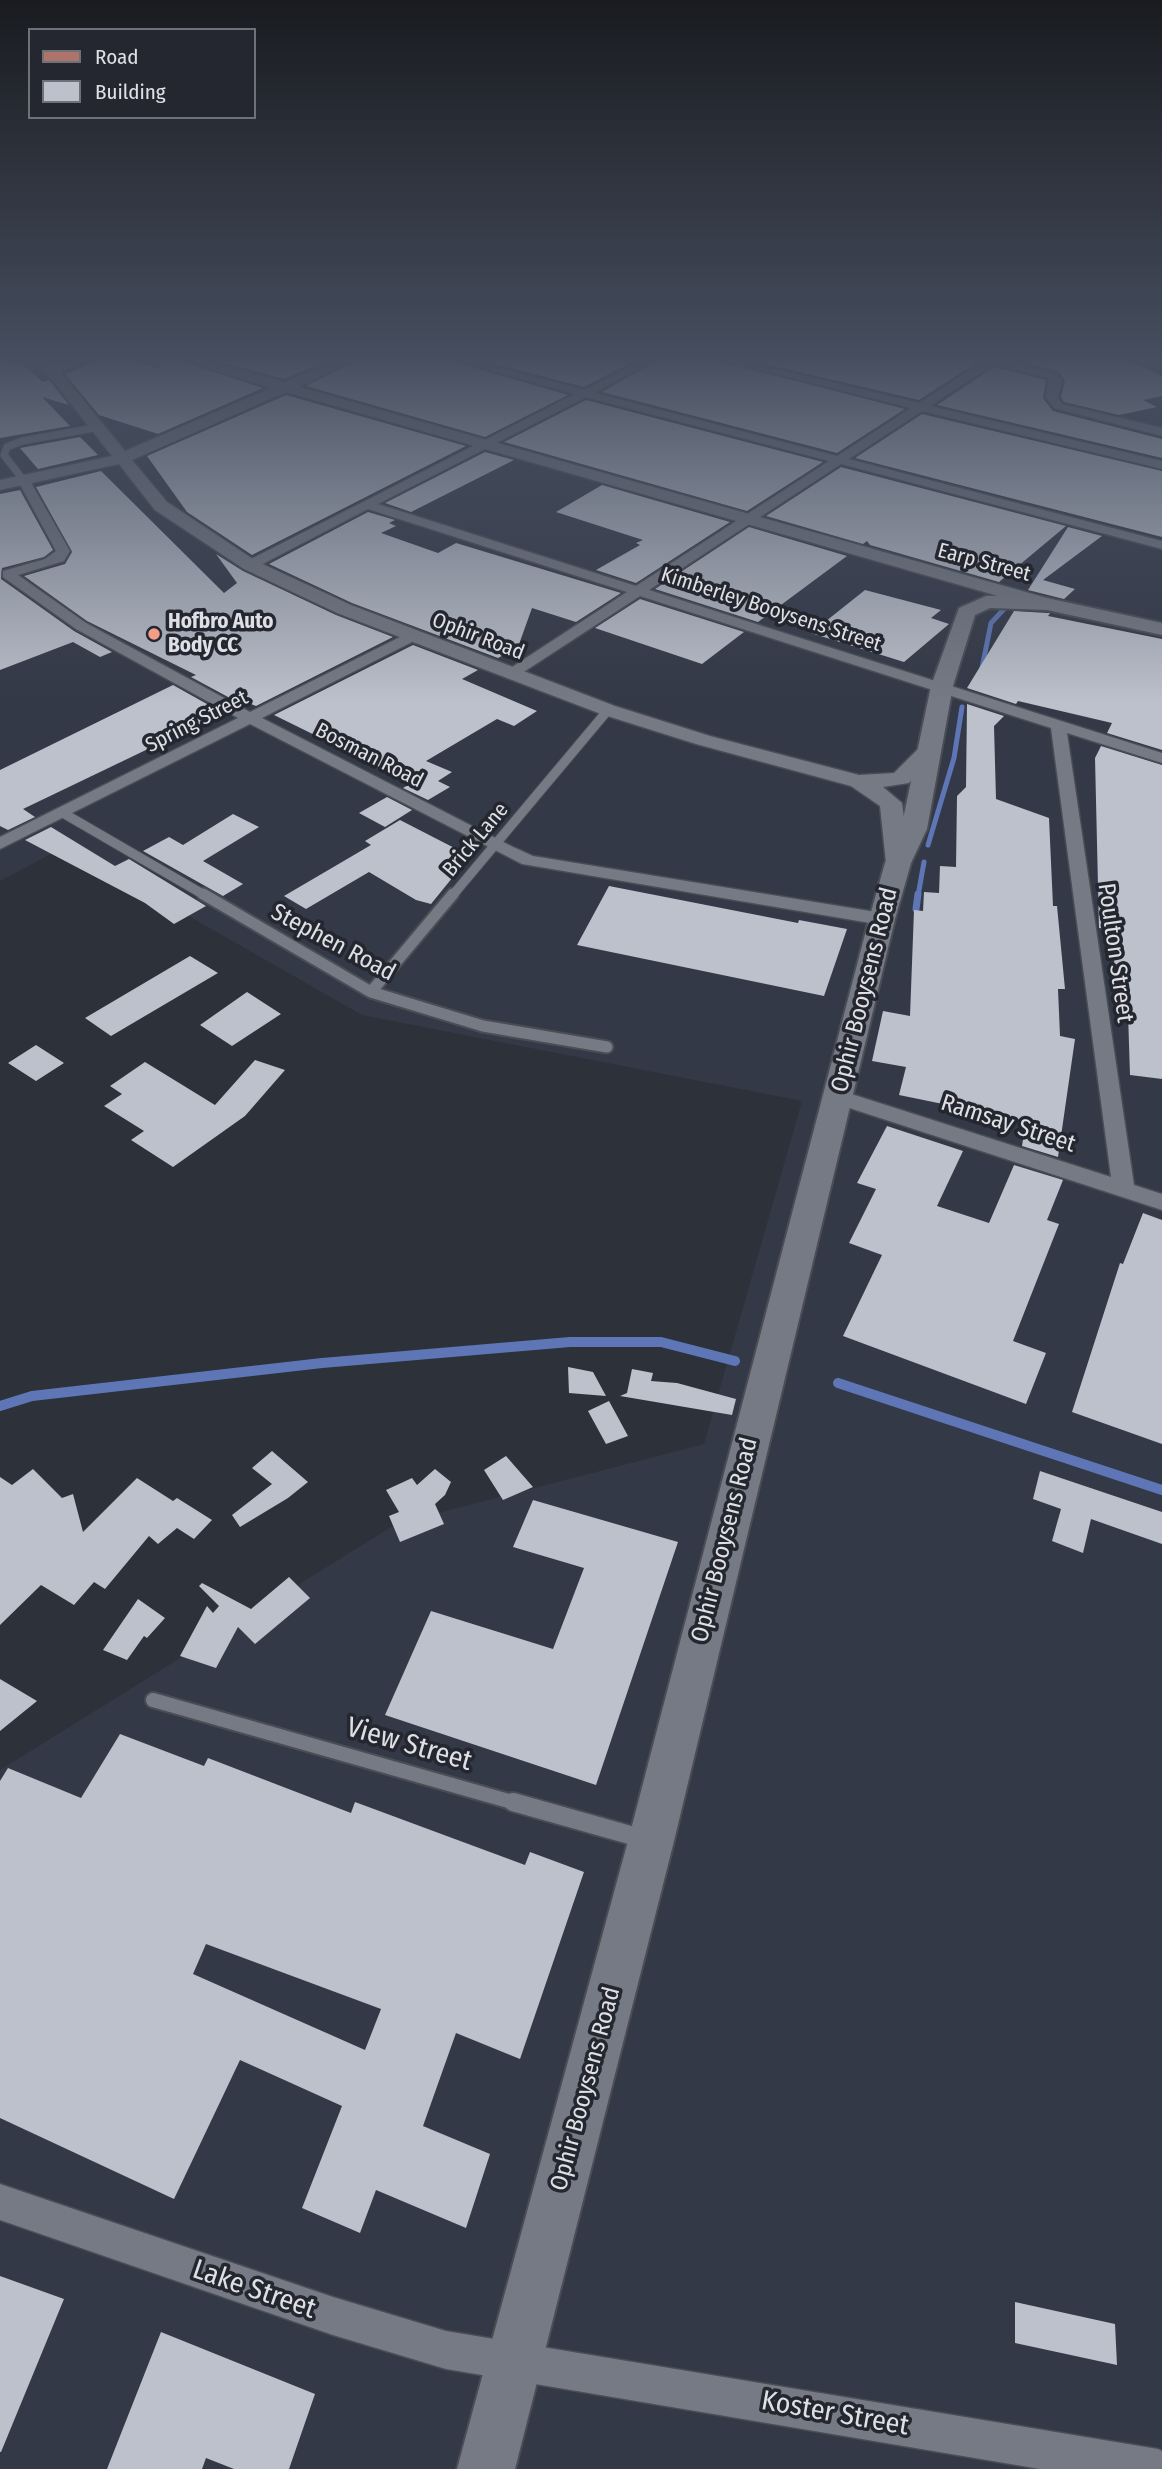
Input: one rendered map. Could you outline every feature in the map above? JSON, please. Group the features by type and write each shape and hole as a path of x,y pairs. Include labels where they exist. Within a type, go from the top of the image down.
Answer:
{"main road":[{"path":"966,612 993,600 1047,604 1162,629"},
{"name":"Ophir Booysens Road","path":"486,2469 651,1841 882,919 898,863 914,829 942,686 966,612"}],"street":[{"path":"0,485 57,473"},
{"name":"Ophir Road","path":"135,473 162,506 250,565 334,604 608,710 727,747 859,781"},
{"path":"250,565 430,473"},
{"name":"Earp Street","path":"580,473 1047,604"},
{"path":"511,674 817,473"},
{"path":"888,473 1162,545"},
{"name":"Bosman Road","path":"4,575 50,562 59,558 63,551 24,481"},
{"name":"Kimberley Booysens Street","path":"367,505 1162,758"},
{"path":"928,572 958,589 964,597 966,612"},
{"name":"Bosman Road","path":"4,575 81,626 249,719 528,860 882,919"},
{"name":"Spring Street","path":"0,844 413,636"},
{"name":"Poulton Street","path":"1058,724 1123,1188"},
{"path":"859,781 885,782 901,778 932,746"},
{"path":"859,781 891,803 898,863"},
{"name":"Ramsay Street","path":"838,1097 1162,1202"},
{"name":"Lake Street","path":"0,2202 333,2316 446,2350 513,2359"},
{"name":"Koster Street","path":"513,2359 1158,2469"}],"lane":[{"path":"18,473 24,481"},
{"name":"Brick Lane","path":"371,992 608,710"},
{"name":"Stephen Road","path":"63,813 371,992 483,1026 607,1046"},
{"name":"View Street","path":"153,1700 651,1841"}],"shaded area":[{"path":"0,473 1162,473 1162,2469 0,2469 0,1770 396,1524 704,1444 802,1101 362,1015 66,846 0,881"}],"building":[{"path":"92,473 103,473 224,593 237,583 216,554 243,571 336,615 393,637 256,706 246,702 241,704 191,677 196,675 87,621 24,576 65,564 72,552 36,487"},
{"path":"159,473 413,473 252,555 187,512"},
{"path":"443,473 488,473 411,512 385,503"},
{"path":"614,473 806,473 747,511"},
{"path":"831,473 865,473 1066,526 999,582 870,545 867,541 863,544 766,516"},
{"path":"914,473 1162,473 1162,537"},
{"path":"602,485 730,522 636,583 596,570 640,545 636,543 643,540 556,512"},
{"path":"20,490 53,550 44,557 2,568 1,579 74,631 112,652 100,657 73,642 0,670 0,494"},
{"path":"368,512 395,520 389,523 396,526 381,533 438,553 456,543 621,593 576,622 532,608 518,647 498,658 352,603 269,564"},
{"path":"749,527 847,556 758,622 655,589"},
{"path":"1068,527 1102,536 1043,580 1075,589 1064,599 1028,590"},
{"path":"865,590 941,610 931,618 949,624 904,662 811,633"},
{"path":"640,599 744,632 702,664 595,628"},
{"path":"1014,611 1050,613 1048,616 1162,639 1162,750 1107,733 1112,723 1018,701 1016,704 967,688"},
{"path":"413,645 478,670 462,679 537,711 514,726 497,719 426,761 452,772 438,781 450,787 428,800 403,788 412,783 274,715"},
{"path":"173,685 223,713 23,809 35,817 8,830 0,826 0,770"},
{"path":"967,704 1004,716 994,726 996,799 1049,818 1053,906 1057,906 1065,989 1058,989 1060,1036 1075,1039 1058,1157 1022,1146 1026,1121 899,1095 906,1067 872,1061 883,1011 910,1016 914,910 923,911 924,892 939,893 940,866 956,867 957,796 966,787"},
{"path":"1101,746 1162,765 1162,1079 1130,1075 1127,983 1115,982 1113,929 1099,928 1095,758"},
{"path":"387,797 412,810 385,827 359,813"},
{"path":"233,814 259,827 203,861 243,884 223,896 143,851 169,837 183,845"},
{"path":"400,820 470,856 431,904 416,900 369,872 306,909 284,896 371,845 365,841"},
{"path":"51,827 115,866 129,859 206,906 174,924 145,903 25,840"},
{"path":"609,886 798,923 799,920 847,929 824,996 577,945"},
{"path":"190,956 218,973 111,1036 85,1018"},
{"path":"247,992 281,1014 232,1046 200,1025"},
{"path":"36,1045 64,1063 36,1081 8,1063"},
{"path":"255,1060 285,1070 245,1116 173,1167 131,1140 144,1131 104,1106 122,1094 110,1086 145,1062 215,1105"},
{"path":"887,1126 963,1151 937,1206 989,1223 1014,1165 1063,1180 1047,1220 1059,1224 1013,1341 1046,1353 1026,1404 843,1336 882,1255 849,1243 876,1189 857,1183"},
{"path":"1143,1213 1162,1220 1162,1444 1072,1412 1120,1263 1123,1264"},
{"path":"568,1367 593,1372 606,1396 569,1393"},
{"path":"632,1369 653,1373 651,1381 677,1383 736,1399 732,1415 620,1396 627,1393"},
{"path":"609,1401 628,1436 606,1444 588,1411"},
{"path":"272,1451 308,1482 288,1498 240,1527 232,1515 272,1484 252,1468"},
{"path":"506,1456 533,1487 503,1500 484,1470"},
{"path":"33,1469 62,1498 73,1494 83,1532 137,1478 173,1501 177,1498 212,1520 194,1539 177,1528 158,1544 149,1536 105,1589 94,1582 74,1605 41,1585 0,1625 0,1477 12,1485"},
{"path":"435,1469 451,1482 445,1495 435,1504 444,1524 400,1542 389,1516 399,1512 386,1490 412,1478 417,1485"},
{"path":"1040,1471 1162,1512 1162,1544 1091,1519 1083,1553 1052,1541 1061,1509 1033,1499"},
{"path":"533,1500 678,1542 596,1785 385,1715 431,1611 553,1649 584,1568 513,1547"},
{"path":"289,1577 310,1598 255,1644 238,1627 216,1668 180,1656 207,1606 213,1613 219,1606 199,1586 202,1583 251,1609"},
{"path":"138,1599 165,1618 147,1638 144,1636 127,1660 103,1650"},
{"path":"0,1679 37,1701 0,1731"},
{"path":"120,1734 204,1766 208,1758 351,1813 355,1802 525,1865 530,1852 584,1872 520,2059 456,2033 423,2126 490,2154 466,2228 376,2190 360,2233 302,2208 342,2106 240,2060 174,2199 0,2118 0,1781 8,1768 81,1798","holes":["206,1944 381,2009 365,2050 193,1974"]},
{"path":"0,2276 64,2299 1,2452 0,2452"},
{"path":"1015,2302 1115,2324 1117,2365 1015,2343"},
{"path":"161,2332 315,2394 289,2469 234,2469 206,2458 202,2469 107,2469"}],"waterway":[{"path":"982,668 991,623 1005,608"},
{"path":"928,845 954,758 962,707"},
{"path":"918,896 924,862"},
{"path":"916,909 918,894"},
{"path":"0,1406 32,1396 322,1363 570,1342 661,1342 735,1361"},
{"path":"838,1383 1162,1490"}],"place":[{"name":"Hofbro Auto Body CC","path":"154,634"}]}
